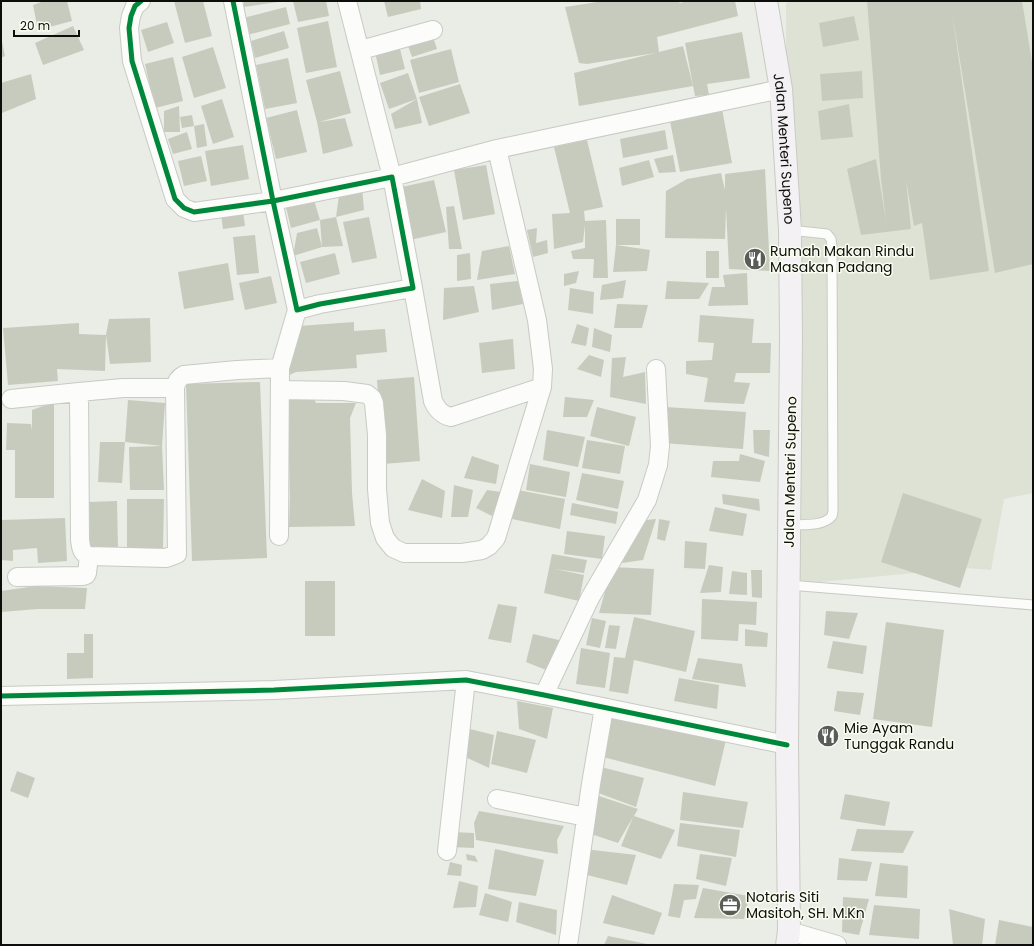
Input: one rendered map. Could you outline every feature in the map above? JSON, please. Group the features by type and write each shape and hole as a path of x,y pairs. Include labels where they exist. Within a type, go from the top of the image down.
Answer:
{"main road":[{"name":"Jalan Menteri Supeno","path":"766,1 781,89 790,230 791,338 787,745 788,938"}],"street":[{"path":"141,1 135,6 131,16 129,28 132,62 175,199 184,208 194,212 273,201 392,177 497,149 781,89"},
{"path":"233,1 273,201 297,310 280,368 278,536"},
{"path":"347,1 361,50 392,177 433,401 436,408 445,416 451,417 542,387"},
{"path":"361,50 433,30"},
{"path":"280,390 344,391 367,394 372,398 374,403 377,435 377,490 380,523 385,538 393,548 404,553 462,553 482,550 489,546 496,538 542,387 543,369 537,320 497,149"},
{"path":"297,310 320,304 413,288"},
{"path":"79,392 80,540 81,548 84,554 89,556 166,558 177,554 176,383 180,377 184,375 280,368"},
{"path":"544,695 590,598 647,500 658,465 660,446 656,369"},
{"path":"11,399 123,388 175,388"},
{"path":"17,577 83,576 87,573 89,556"},
{"path":"447,851 466,680"},
{"path":"1,696 274,690 466,680 787,745"},
{"path":"568,945 586,817 604,708"},
{"path":"497,799 586,817"},
{"path":"788,938 837,945"}],"lane":[{"path":"789,525 827,521 832,516 833,511 831,239 827,234 790,230"},
{"path":"789,585 1033,605"}],"shaded area":[{"path":"791,1 1033,1 1033,493 1004,499 991,570 966,568 789,585 786,3"}],"building":[{"path":"44,1 67,1 72,21 38,30 33,5"},
{"path":"174,1 203,1 212,36 185,43"},
{"path":"244,1 278,1 278,2 244,7"},
{"path":"293,1 326,1 329,16 298,22"},
{"path":"384,1 420,1 421,9 388,17"},
{"path":"604,1 678,1 680,3 688,1 735,1 738,16 657,37 659,52 683,46 693,86 579,106 574,73 655,53 587,64 579,63 565,7"},
{"path":"867,1 1022,1 1033,68 1033,264 995,273 952,12 989,271 930,280 922,223 914,226 906,180 911,229 861,235 847,169 876,159 886,221 881,179"},
{"path":"286,7 290,24 247,35 243,18"},
{"path":"854,16 859,40 823,47 819,23"},
{"path":"328,21 337,67 306,73 297,28"},
{"path":"167,22 174,43 148,52 141,30"},
{"path":"73,26 84,50 43,65 35,43"},
{"path":"284,31 289,48 255,58 251,41"},
{"path":"742,32 750,78 707,84 709,95 695,96 685,43"},
{"path":"432,34 437,49 412,57 407,43"},
{"path":"1,37 5,56 1,58"},
{"path":"398,41 405,69 380,75 374,47"},
{"path":"213,47 226,88 194,98 182,57"},
{"path":"451,49 459,82 419,93 410,60"},
{"path":"173,57 183,101 155,108 145,64"},
{"path":"288,58 297,103 265,109 256,65"},
{"path":"340,71 351,113 319,122 345,118 353,146 323,154 317,122 306,80"},
{"path":"862,71 863,98 822,101 820,74"},
{"path":"408,73 417,99 389,109 380,83"},
{"path":"31,74 36,99 2,113 1,83"},
{"path":"460,84 470,113 429,126 419,97"},
{"path":"222,99 234,137 213,144 201,106"},
{"path":"417,99 422,123 395,129 391,114"},
{"path":"849,104 853,137 821,140 818,111"},
{"path":"179,106 180,132 164,132 164,111"},
{"path":"722,109 732,163 680,172 670,121"},
{"path":"297,110 307,152 276,159 266,118"},
{"path":"192,115 194,126 182,128 180,117"},
{"path":"204,124 207,146 197,148 194,126"},
{"path":"665,130 668,149 623,158 620,139"},
{"path":"187,132 192,149 173,154 168,139"},
{"path":"587,140 603,207 584,211 585,221 606,220 608,278 593,278 594,259 573,259 571,251 585,248 585,225 583,242 554,249 552,214 570,213 554,147"},
{"path":"243,145 249,179 211,186 205,151"},
{"path":"673,155 676,172 659,173 654,159"},
{"path":"201,156 207,181 184,186 178,161"},
{"path":"649,160 654,177 622,186 619,168"},
{"path":"486,165 495,214 463,220 454,170"},
{"path":"765,169 770,271 729,269 726,208 725,239 665,238 666,191 687,179 721,173 725,190 725,174"},
{"path":"434,180 446,232 410,240 397,188"},
{"path":"362,187 364,210 336,217 339,195"},
{"path":"314,200 320,220 291,228 286,207"},
{"path":"454,206 462,249 449,249 446,207"},
{"path":"243,211 245,226 223,229 221,214"},
{"path":"336,217 343,246 322,247 320,220"},
{"path":"369,217 377,258 352,263 343,222"},
{"path":"616,219 640,219 640,245 616,245"},
{"path":"317,228 322,247 293,256 297,233"},
{"path":"537,228 536,243 547,240 548,253 533,257 527,230"},
{"path":"255,235 259,273 237,275 233,237"},
{"path":"616,245 650,250 647,271 613,272"},
{"path":"509,246 515,274 477,280 482,251"},
{"path":"706,251 719,251 719,278 706,278"},
{"path":"335,253 340,274 306,283 300,262"},
{"path":"470,253 471,279 457,281 457,255"},
{"path":"228,263 234,300 184,309 178,272"},
{"path":"579,271 576,283 564,286 564,274"},
{"path":"747,273 748,305 708,306 712,287 725,287 723,275"},
{"path":"271,276 277,303 245,310 239,283"},
{"path":"626,280 623,298 600,300 602,285"},
{"path":"518,281 523,304 492,310 490,284"},
{"path":"667,281 709,283 699,299 665,299"},
{"path":"474,286 479,312 443,320 444,288"},
{"path":"570,288 594,292 593,314 568,310"},
{"path":"617,304 648,305 642,328 614,328"},
{"path":"700,315 754,319 752,343 771,343 770,373 736,373 734,382 750,383 744,404 704,402 708,378 686,374 686,361 712,360 714,343 698,342"},
{"path":"150,318 151,362 110,364 106,335 109,319"},
{"path":"354,322 354,331 385,329 387,352 356,355 357,368 296,372 287,376 299,326"},
{"path":"79,323 79,334 106,335 105,371 57,369 58,381 8,385 3,328"},
{"path":"577,324 589,328 586,346 571,343"},
{"path":"594,328 612,335 610,352 592,347"},
{"path":"513,339 515,369 482,373 479,343"},
{"path":"589,355 604,360 601,377 577,369"},
{"path":"626,357 623,377 645,372 646,404 610,397 612,358"},
{"path":"414,377 420,461 383,464 377,380"},
{"path":"260,382 267,558 192,561 186,384"},
{"path":"311,392 316,403 356,403 350,418 352,493 355,526 289,527 290,496 287,393"},
{"path":"565,397 594,400 587,417 563,417"},
{"path":"128,400 165,403 162,446 125,442"},
{"path":"54,402 54,498 15,498 15,450 6,450 7,423 31,424 32,430 32,410"},
{"path":"597,407 636,417 629,446 590,436"},
{"path":"665,407 746,412 743,449 663,443"},
{"path":"547,430 585,437 578,467 543,460"},
{"path":"753,430 770,430 769,457 754,453"},
{"path":"587,440 625,446 620,474 582,468"},
{"path":"100,442 125,442 122,483 98,482"},
{"path":"162,446 164,490 130,490 129,447"},
{"path":"740,454 765,461 760,482 711,477 713,461 739,461"},
{"path":"472,456 499,465 496,484 464,478"},
{"path":"530,464 570,472 566,497 526,490"},
{"path":"582,473 624,481 618,509 576,500"},
{"path":"422,479 445,491 442,518 408,510"},
{"path":"454,485 473,490 468,517 451,517"},
{"path":"487,490 501,492 492,516 476,508"},
{"path":"518,490 565,499 560,529 512,519"},
{"path":"903,493 982,519 960,588 881,562"},
{"path":"722,494 759,499 760,511 723,504"},
{"path":"127,499 164,499 163,549 127,548"},
{"path":"117,501 118,548 90,549 89,502"},
{"path":"572,503 618,512 616,524 570,515"},
{"path":"715,507 747,514 743,536 709,531"},
{"path":"65,518 67,561 38,563 37,548 13,550 13,561 1,560 1,520"},
{"path":"656,519 643,560 622,563 638,521"},
{"path":"659,519 670,521 665,541 657,539"},
{"path":"567,531 605,536 602,559 564,554"},
{"path":"685,541 707,543 705,569 684,568"},
{"path":"552,554 587,560 584,573 555,569 584,575 579,601 544,593"},
{"path":"709,565 723,567 721,592 700,593"},
{"path":"612,567 654,569 651,615 599,613"},
{"path":"751,570 762,570 762,598 752,597"},
{"path":"732,571 747,573 747,595 729,594"},
{"path":"305,581 335,581 335,636 305,636"},
{"path":"36,586 87,588 85,609 38,609 1,612 1,591"},
{"path":"702,599 757,602 756,625 739,624 738,641 701,639"},
{"path":"498,604 517,607 511,643 488,639"},
{"path":"826,611 858,613 849,639 824,635"},
{"path":"634,617 695,631 686,672 634,660 628,694 609,691 614,657 625,658"},
{"path":"592,618 606,621 600,648 586,645"},
{"path":"886,622 944,630 932,727 873,719"},
{"path":"609,625 620,626 616,649 605,648"},
{"path":"745,629 768,633 767,647 745,646"},
{"path":"84,634 93,634 93,678 67,679 67,653 84,653"},
{"path":"533,634 559,640 551,672 526,662"},
{"path":"833,641 867,646 863,674 827,668"},
{"path":"581,648 610,653 605,688 576,684"},
{"path":"698,658 742,664 746,687 692,679"},
{"path":"679,678 719,685 717,709 674,701"},
{"path":"837,691 864,693 860,715 834,711"},
{"path":"517,701 553,708 547,739 519,729"},
{"path":"610,717 726,740 715,786 603,757"},
{"path":"466,728 494,735 489,768 461,755"},
{"path":"497,731 536,740 527,773 491,764"},
{"path":"597,766 644,778 636,807 593,791"},
{"path":"17,771 35,778 28,798 10,791"},
{"path":"683,792 748,802 743,828 680,820"},
{"path":"845,794 890,802 885,826 840,819"},
{"path":"596,795 638,809 634,816 675,830 661,859 621,846 633,817 618,843 588,833"},
{"path":"479,811 564,826 557,840 558,854 476,840 474,823"},
{"path":"680,823 740,830 736,857 677,846"},
{"path":"857,829 914,831 903,853 851,851"},
{"path":"452,832 474,833 474,848 451,847"},
{"path":"495,849 544,860 536,896 488,889"},
{"path":"584,849 636,855 627,885 583,874"},
{"path":"466,854 475,856 478,862 467,860"},
{"path":"700,854 732,858 726,886 696,879"},
{"path":"839,858 872,862 867,881 837,880"},
{"path":"450,862 462,865 461,876 447,875"},
{"path":"880,863 908,866 907,898 875,896"},
{"path":"459,881 478,886 476,907 453,908"},
{"path":"674,884 699,885 696,899 684,900 680,918 668,916"},
{"path":"703,888 749,896 744,919 694,918"},
{"path":"485,893 512,902 508,922 479,915"},
{"path":"612,895 662,913 654,935 603,923"},
{"path":"843,897 869,899 859,935 842,932"},
{"path":"519,902 557,910 556,935 516,922"},
{"path":"874,905 920,909 919,939 869,935"},
{"path":"949,909 985,919 982,945 953,945"},
{"path":"999,920 1033,927 1033,945 995,945"},
{"path":"608,936 647,944 647,945 604,945"}],"cycle path":[{"path":"141,1 135,6 131,16 129,28 132,61 175,199 184,208 194,212 273,201 392,177 413,288 320,304 297,310 273,201 233,1"},
{"path":"1,696 274,690 466,680 787,745"}],"place":[{"name":"Rumah Makan Rindu Masakan Padang","path":"755,259"},
{"name":"Mie Ayam Tunggak Randu","path":"828,736"},
{"name":"Notaris Siti Masitoh, SH. M.Kn","path":"730,905"}]}
